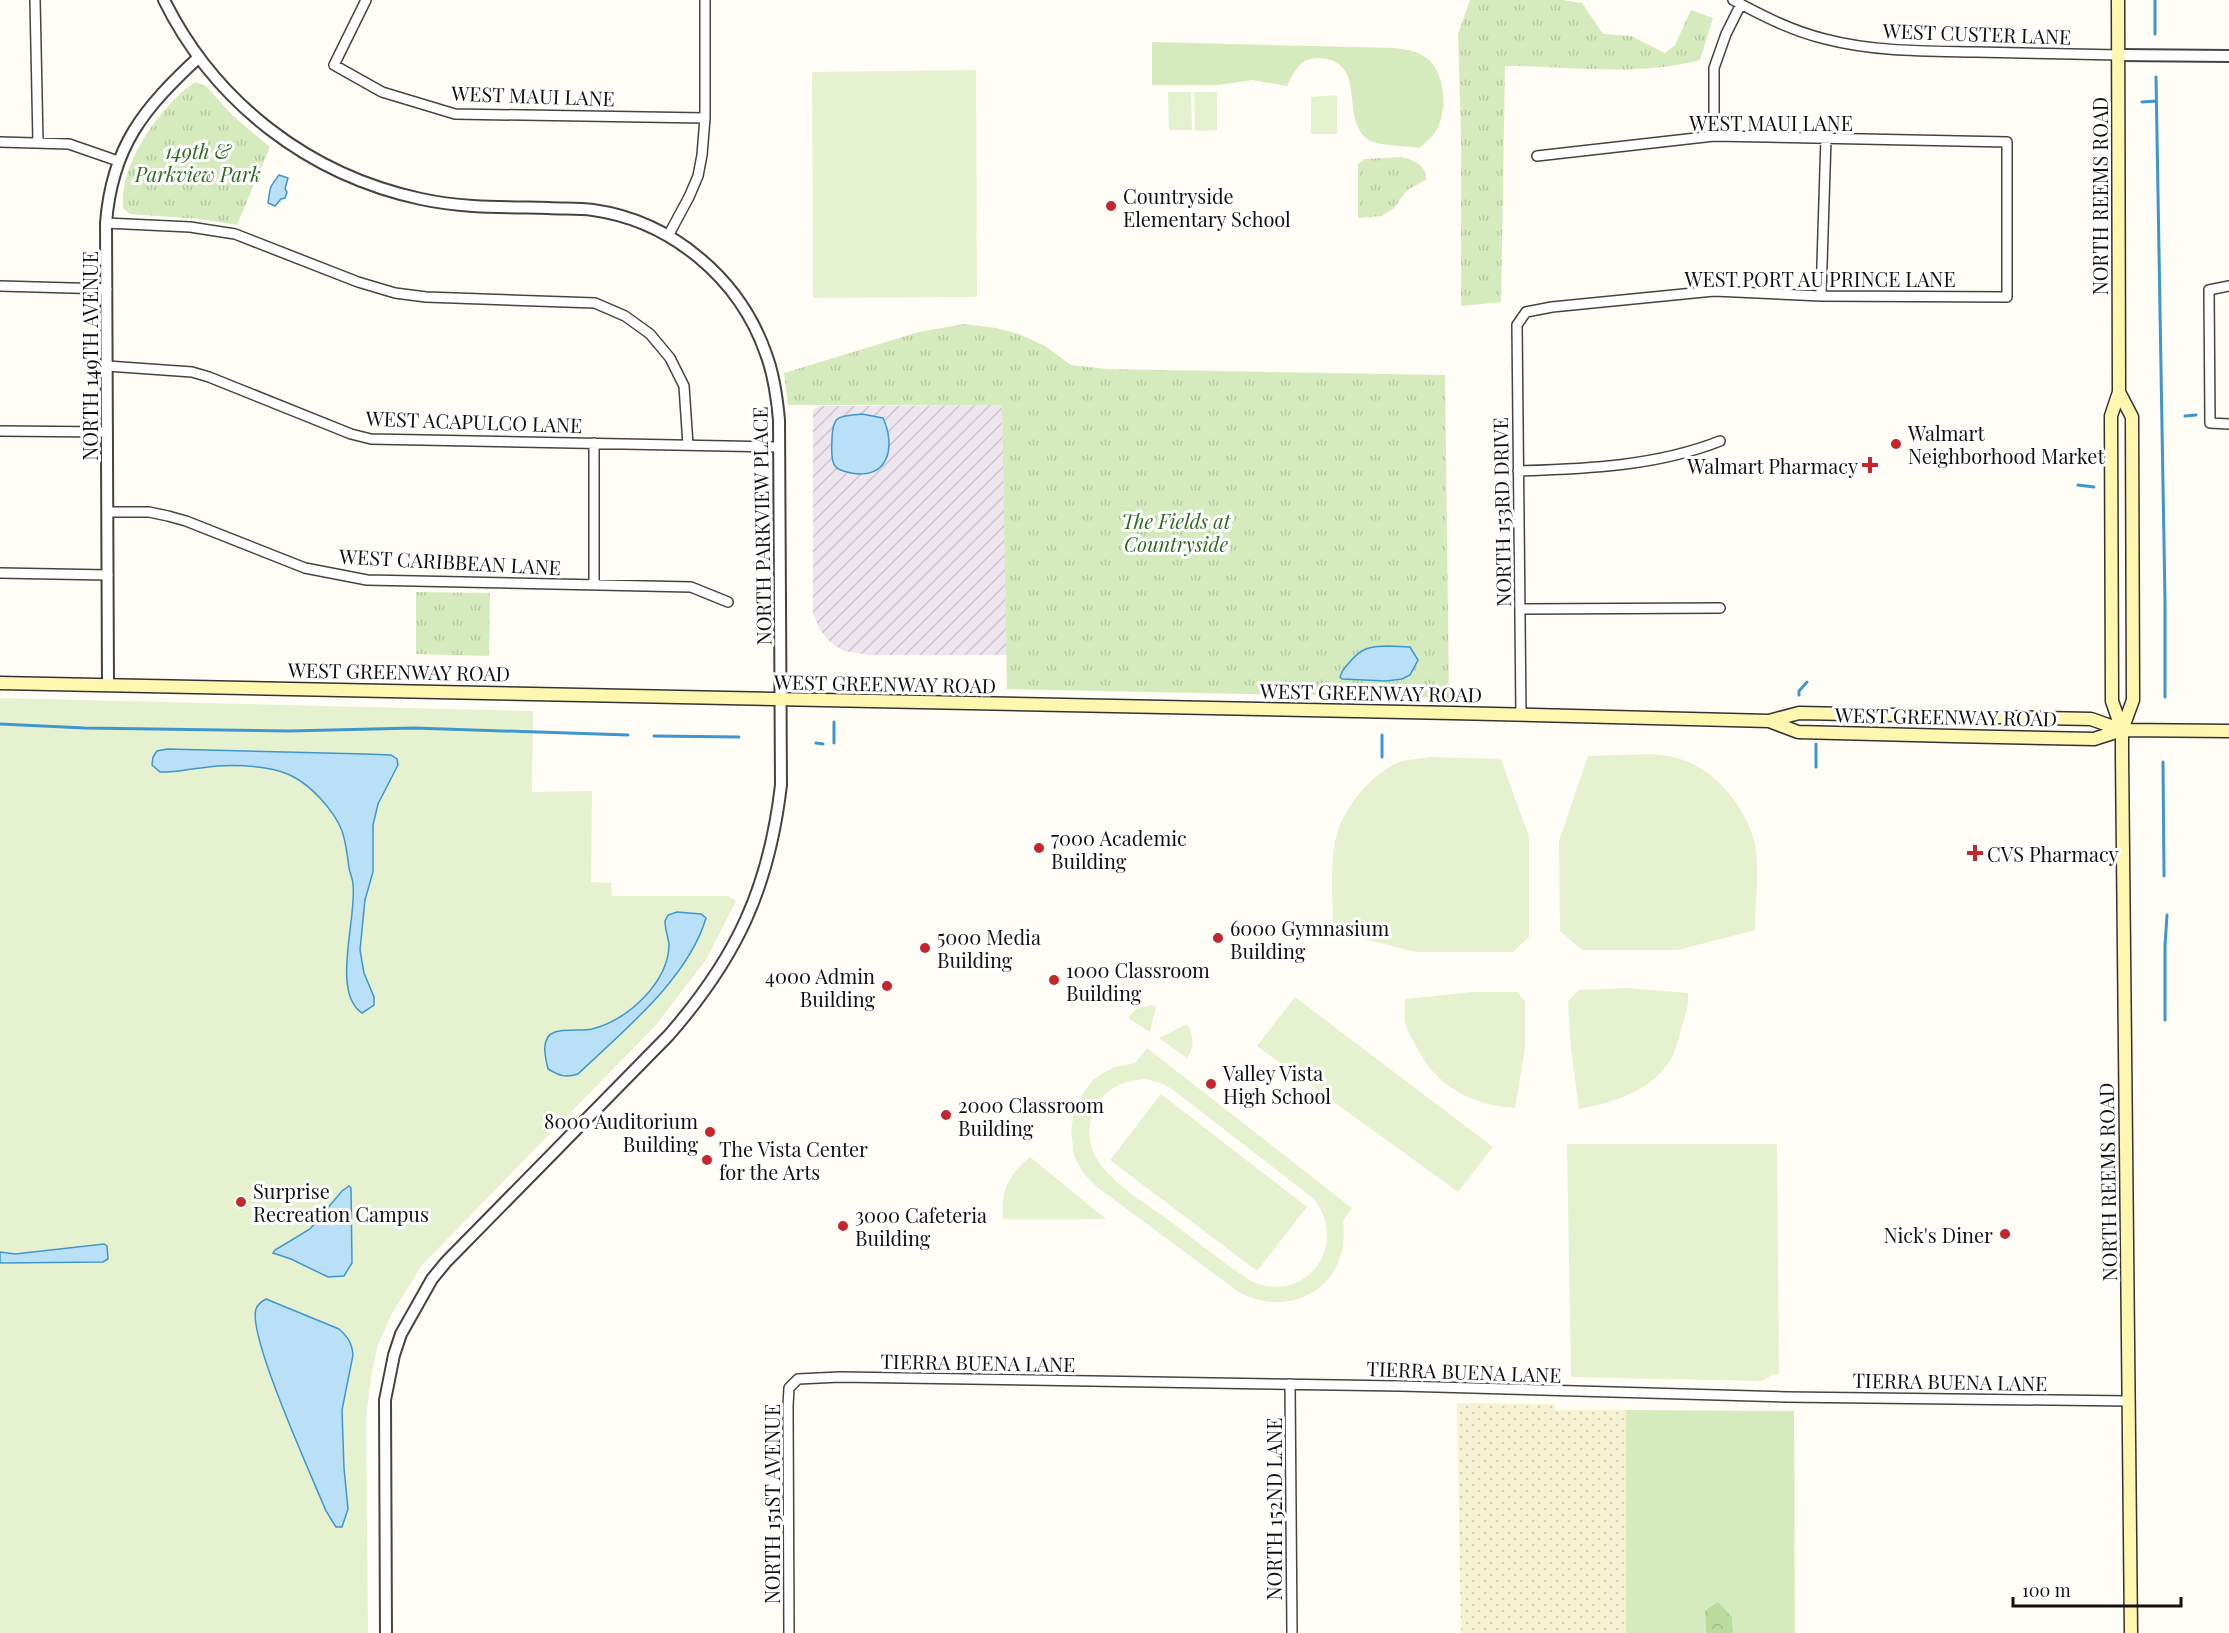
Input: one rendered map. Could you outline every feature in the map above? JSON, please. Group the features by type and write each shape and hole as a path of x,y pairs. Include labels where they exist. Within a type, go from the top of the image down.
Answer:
{"main road":[{"name":"NORTH REEMS ROAD","path":"2118,0 2119,392 2111,416 2112,701 2122,730 2131,1633"},
{"name":"NORTH REEMS ROAD","path":"2119,392 2132,417 2133,700 2122,730"},
{"name":"WEST GREENWAY ROAD","path":"0,683 1769,721 1799,712 2091,719 2122,730"},
{"name":"WEST GREENWAY ROAD","path":"1769,721 1798,732 2094,739 2122,730 2229,731"}],"street":[{"path":"35,0 38,142"},
{"name":"NORTH PARKVIEW PLACE","path":"164,0 173,18 210,73 235,100 280,138 320,163 374,186 423,200 461,205 593,210 644,224 668,236 695,254 736,296 755,327 767,356 776,389 779,420 781,785 776,828 759,888 726,961 701,997 669,1035 446,1262 426,1288 401,1334 394,1355 385,1400 386,1633"},
{"name":"WEST MAUI LANE","path":"366,0 334,65 382,92 455,114 705,118"},
{"path":"668,236 698,176 702,155 705,118 705,0"},
{"path":"1714,136 1714,68 1737,2"},
{"name":"WEST CUSTER LANE","path":"1737,2 1773,21 1825,39 1880,48 2229,56"},
{"name":"NORTH 149TH AVENUE","path":"108,685 106,223 109,193 118,161 137,124 148,109 199,57"},
{"name":"WEST MAUI LANE","path":"1537,156 1714,136 2007,142 2007,297"},
{"path":"1821,296 1826,138"},
{"path":"0,142 69,144 118,161"},
{"path":"106,223 190,226 235,234 358,282 395,293 426,297 595,303 625,316 650,334 670,358 684,386 688,445"},
{"path":"0,286 106,289"},
{"path":"2229,286 2209,290 2210,423 2229,424"},
{"name":"WEST PORT AU PRINCE LANE","path":"1526,312 1714,291 1821,296 2007,297"},
{"name":"NORTH 153RD DRIVE","path":"1521,715 1517,325 1526,312"},
{"name":"WEST ACAPULCO LANE","path":"107,366 192,372 351,434 371,439 779,447"},
{"path":"0,431 107,432"},
{"path":"1518,471 1600,469 1699,450 1720,441"},
{"path":"594,443 594,585"},
{"name":"WEST CARIBBEAN LANE","path":"108,512 149,512 177,518 305,568 350,578 691,587 728,602"},
{"path":"0,573 108,575"},
{"path":"1520,609 1720,608"},
{"name":"TIERRA BUENA LANE","path":"798,1379 840,1377 1290,1384 1762,1396 2129,1401"},
{"name":"NORTH 151ST AVENUE","path":"789,1633 788,1406 789,1388 798,1379"},
{"name":"NORTH 152ND LANE","path":"1290,1384 1292,1633"}],"shaded area":[{"path":"1002,405 1007,655 871,655 844,651 831,643 819,629 813,613 813,410 819,406"},
{"path":"1457,1403 1555,1404 1556,1410 1626,1410 1626,1633 1461,1633"}],"green space":[{"path":"1470,0 1562,0 1582,3 1603,34 1631,36 1665,53 1675,45 1691,10 1713,18 1700,60 1652,68 1627,69 1505,66 1501,302 1461,306 1461,136 1458,34"},
{"path":"1152,42 1395,48 1413,51 1429,60 1438,74 1443,92 1441,119 1434,133 1419,148 1371,141 1359,128 1349,79 1343,69 1334,61 1319,58 1312,58 1302,63 1287,86 1252,80 1218,85 1152,85"},
{"path":"976,70 977,297 813,298 812,72"},
{"name":"149th & Parkview Park","path":"195,82 206,86 232,115 270,147 237,225 200,219 130,214 123,208 128,173 144,138 168,106"},
{"path":"1168,92 1191,92 1192,130 1169,130"},
{"path":"1194,92 1217,92 1217,130 1195,131"},
{"path":"1337,95 1337,134 1311,134 1311,97"},
{"path":"1402,157 1422,167 1426,180 1407,190 1394,208 1382,216 1358,218 1358,164 1365,159"},
{"name":"The Fields at Countryside","path":"964,324 1019,334 1045,346 1071,365 1107,369 1445,375 1449,698 1007,689 1002,405 788,405 784,373 919,332"},
{"path":"416,592 490,593 489,656 416,654"},
{"name":"Surprise Recreation Campus","path":"0,698 533,711 532,792 592,791 591,882 611,883 612,896 728,896 736,901 706,960 655,1026 422,1265 391,1315 378,1345 366,1417 368,1633 0,1633"},
{"path":"1651,754 1679,759 1695,765 1717,781 1735,801 1753,837 1757,858 1755,930 1678,950 1582,950 1560,931 1559,841 1588,756"},
{"path":"1431,757 1501,759 1529,837 1529,937 1513,952 1416,952 1333,931 1334,848 1336,836 1346,812 1371,781 1391,766 1405,761"},
{"path":"1627,988 1688,993 1686,1012 1674,1052 1660,1074 1639,1089 1616,1100 1579,1109 1571,1049 1568,1001 1579,990"},
{"path":"1472,992 1517,992 1525,1001 1525,1048 1515,1108 1484,1103 1457,1092 1425,1062 1407,1029 1405,999"},
{"path":"1295,997 1493,1147 1458,1192 1257,1046"},
{"path":"1156,1006 1150,1032 1128,1018 1136,1009"},
{"path":"1187,1024 1193,1041 1187,1058 1159,1038"},
{"path":"1147,1048 1352,1208 1343,1221 1343,1243 1338,1263 1328,1279 1315,1291 1299,1299 1280,1302 1261,1300 1240,1293 1097,1187 1083,1173 1074,1156 1071,1130 1074,1112 1082,1095 1092,1081 1103,1073 1115,1067 1135,1063","holes":["1145,1079 1161,1083 1172,1089 1314,1199 1324,1217 1327,1235 1324,1252 1316,1267 1304,1278 1289,1285 1271,1287 1251,1281 1132,1194 1112,1177 1097,1159 1091,1147 1089,1133 1093,1113 1105,1094 1116,1086 1130,1081"]},
{"path":"1161,1094 1307,1207 1257,1271 1110,1160"},
{"path":"1567,1144 1777,1144 1779,1374 1773,1374 1763,1381 1571,1377"},
{"path":"1030,1157 1106,1219 1003,1219 1003,1200 1011,1177"},
{"path":"1626,1410 1794,1411 1795,1633 1733,1633 1732,1617 1705,1611 1706,1633 1626,1633"},
{"path":"1718,1602 1732,1617 1733,1633 1706,1633 1705,1611"}],"water":[{"path":"279,175 288,178 285,189 287,192 285,198 275,206 268,203 270,188"},
{"path":"862,414 883,418 889,439 889,450 881,466 864,474 838,469 833,463 832,452 836,420 843,416"},
{"path":"1371,647 1410,647 1418,660 1410,675 1402,679 1386,681 1342,679 1340,677 1344,668 1361,651"},
{"path":"167,749 391,755 397,759 398,765 378,804 373,825 373,872 365,900 360,950 364,973 374,997 374,1005 362,1013 353,1003 348,989 347,954 353,883 342,830 328,807 302,782 273,769 225,766 160,772 152,765 153,757 157,751"},
{"path":"677,912 701,914 706,918 685,962 669,983 634,1022 578,1074 563,1076 548,1069 545,1043 550,1035 559,1031 592,1029 605,1025 632,1009 644,998 662,972 667,958 669,944 665,921 668,915"},
{"path":"349,1186 351,1188 352,1263 344,1276 328,1277 273,1253 310,1229 342,1191"},
{"path":"104,1244 107,1246 108,1259 103,1262 0,1263 0,1252 15,1254"},
{"path":"266,1299 339,1329 352,1347 353,1355 342,1410 348,1509 342,1527 336,1527 326,1511 261,1347 256,1324 256,1309"}],"waterway":[{"path":"2155,0 2155,34"},
{"path":"2156,77 2165,697"},
{"path":"2142,102 2156,101"},
{"path":"2185,416 2196,415"},
{"path":"2078,485 2094,487"},
{"path":"1799,695 1799,691 1807,682"},
{"path":"834,722 834,743"},
{"path":"0,724 85,728 290,731 414,728 628,735"},
{"path":"1382,735 1382,757"},
{"path":"654,736 739,737"},
{"path":"816,743 823,744"},
{"path":"1816,744 1816,767"},
{"path":"2163,762 2164,876"},
{"path":"2165,1020 2167,915"}],"place":[{"name":"Countryside Elementary School","path":"1111,206"},
{"name":"Walmart Neighborhood Market","path":"1896,444"},
{"name":"Walmart Pharmacy","path":"1870,465"},
{"name":"7000 Academic Building","path":"1039,848"},
{"name":"CVS Pharmacy","path":"1975,853"},
{"name":"6000 Gymnasium Building","path":"1218,938"},
{"name":"5000 Media Building","path":"925,948"},
{"name":"1000 Classroom Building","path":"1054,980"},
{"name":"4000 Admin Building","path":"887,986"},
{"name":"Valley Vista High School","path":"1211,1084"},
{"name":"2000 Classroom Building","path":"946,1115"},
{"name":"8000 Auditorium Building","path":"710,1132"},
{"name":"The Vista Center for the Arts","path":"707,1160"},
{"name":"Surprise Recreation Campus","path":"241,1202"},
{"name":"3000 Cafeteria Building","path":"843,1226"},
{"name":"Nick's Diner","path":"2005,1234"}]}
